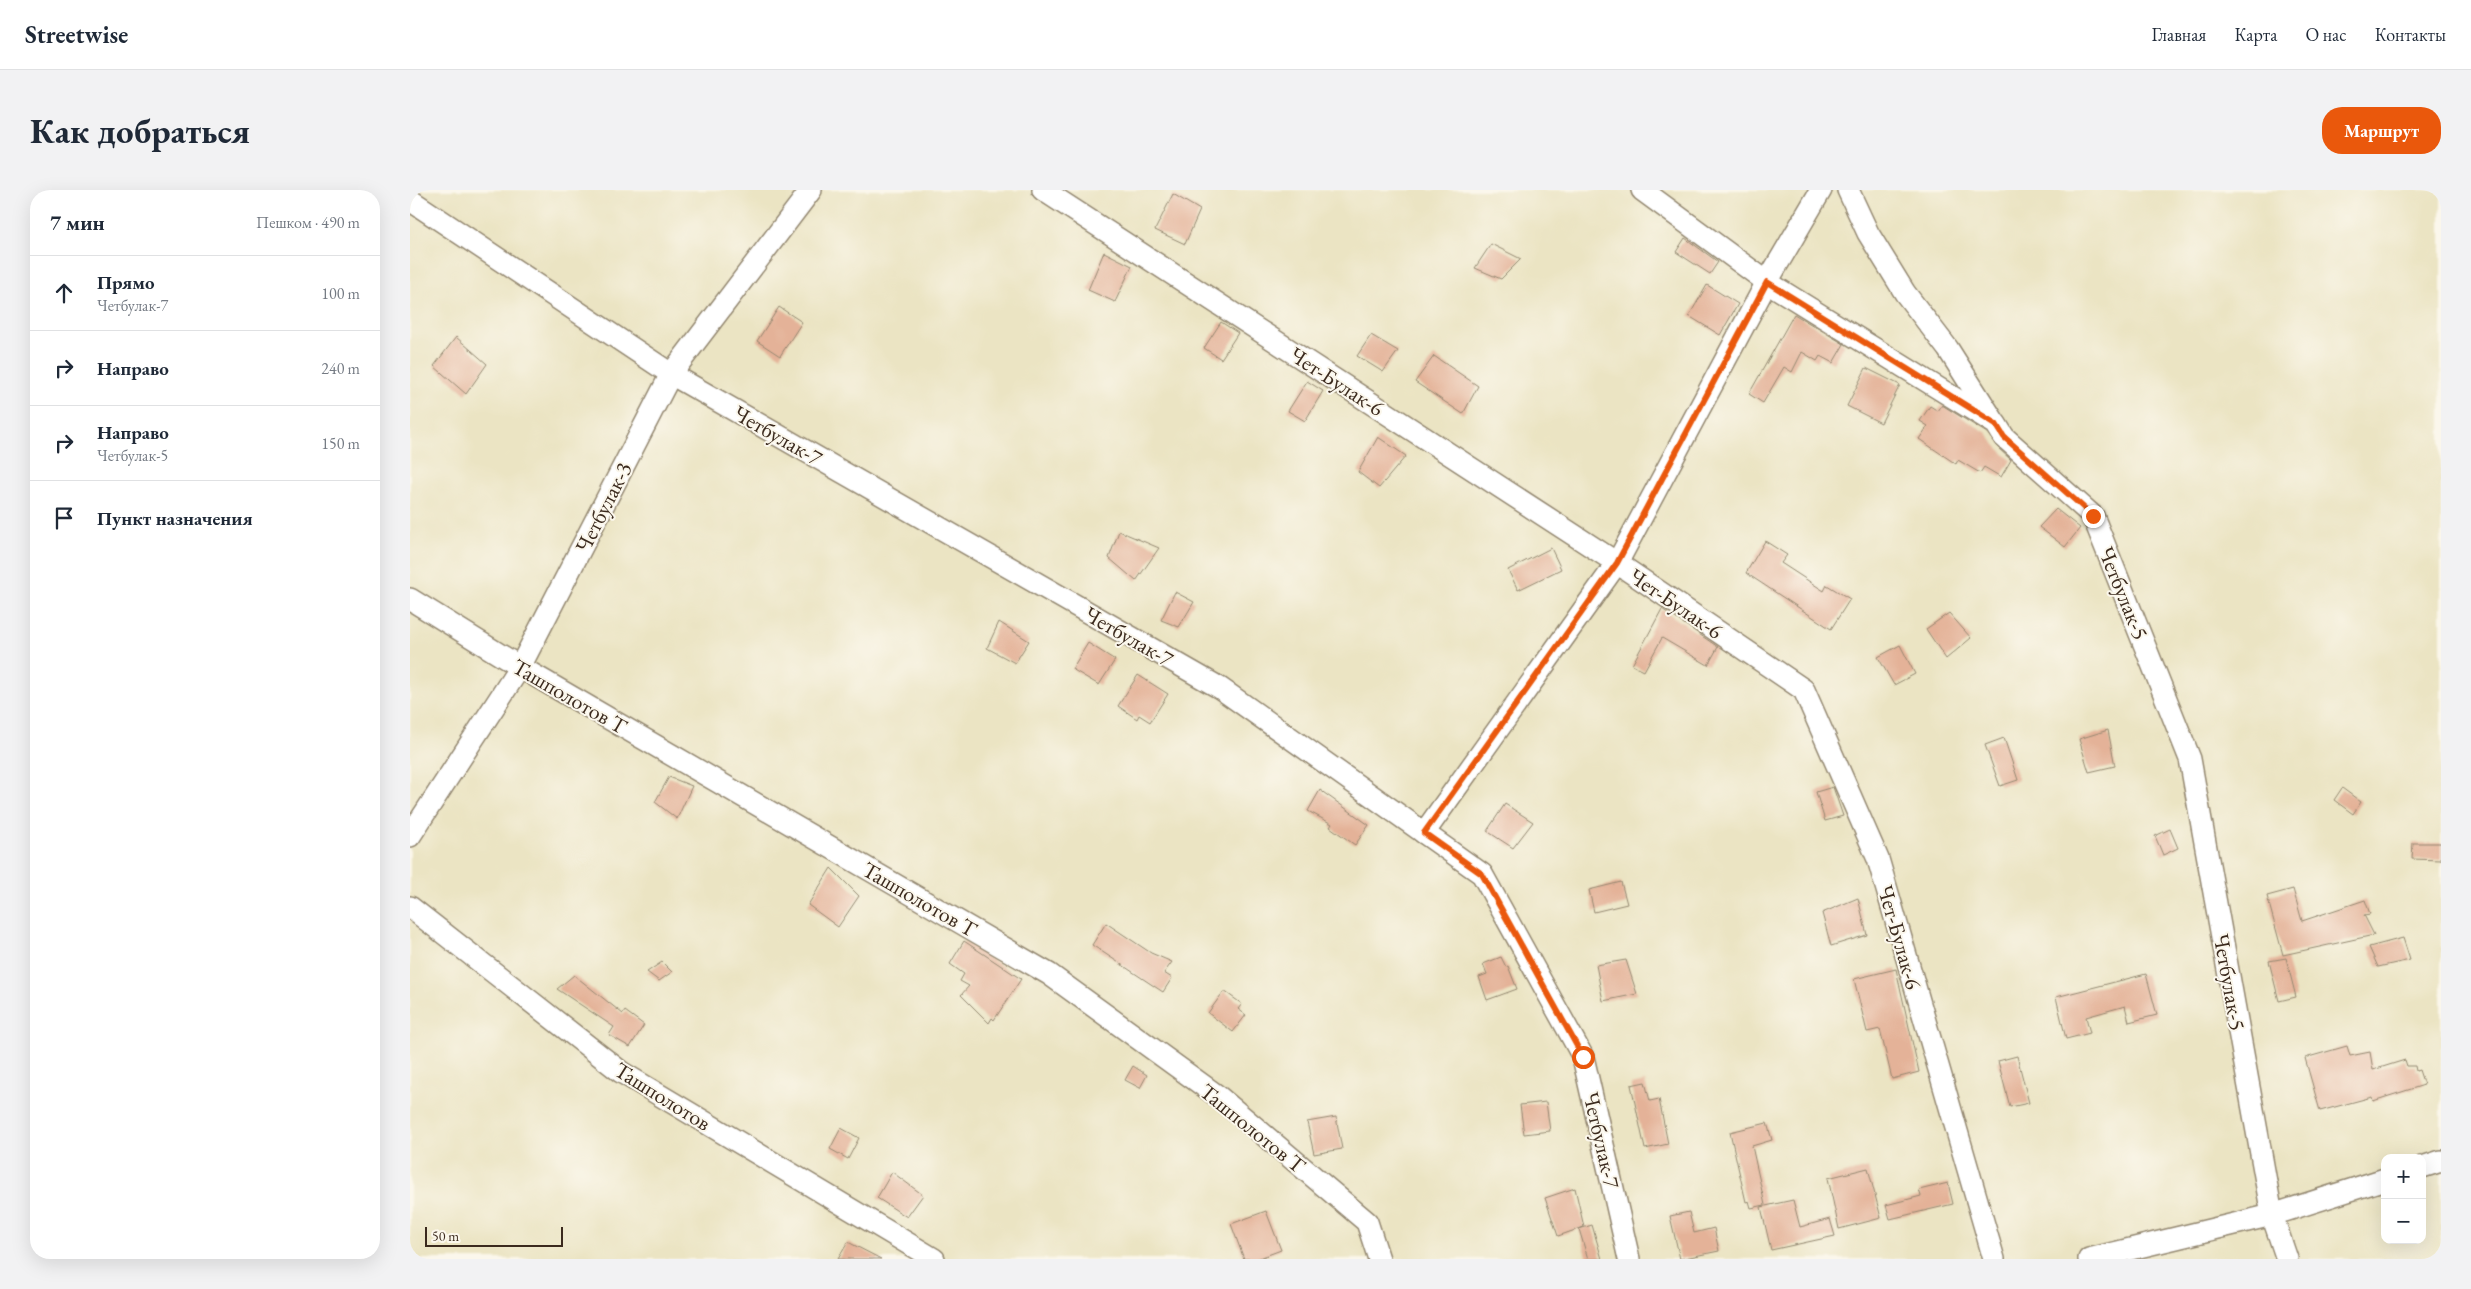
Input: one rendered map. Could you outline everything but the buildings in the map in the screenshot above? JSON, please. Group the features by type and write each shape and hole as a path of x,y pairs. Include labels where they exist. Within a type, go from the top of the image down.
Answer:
{"street":[{"name":"Четбулак-3","path":"410,836 520,667 671,374 811,190"},
{"name":"Чет-Булак-6","path":"1043,190 1617,563 1804,690 1878,859 1994,1259"},
{"name":"Четбулак-5","path":"1642,190 1767,282 1996,424 2004,437 2093,516 2190,759 2272,1215 2287,1259"},
{"path":"1424,833 1617,563 1767,282 1821,190"},
{"path":"1848,190 1868,233 1905,293 1948,349 1996,424"},
{"name":"Четбулак-7","path":"410,200 671,374 1220,688 1482,874 1583,1057 1629,1259"},
{"name":"Ташполотов Т","path":"410,599 520,667 1049,974 1219,1097 1367,1222 1379,1259"},
{"name":"Ташполотов","path":"410,907 621,1072 934,1259"},
{"path":"2426,1166 2441,1161"},
{"path":"2089,1259 2272,1215 2381,1180"}],"route":[{"path":"1583,1057 1482,874 1424,833 1617,563 1767,282 1996,424 2004,437 2093,516"}]}
